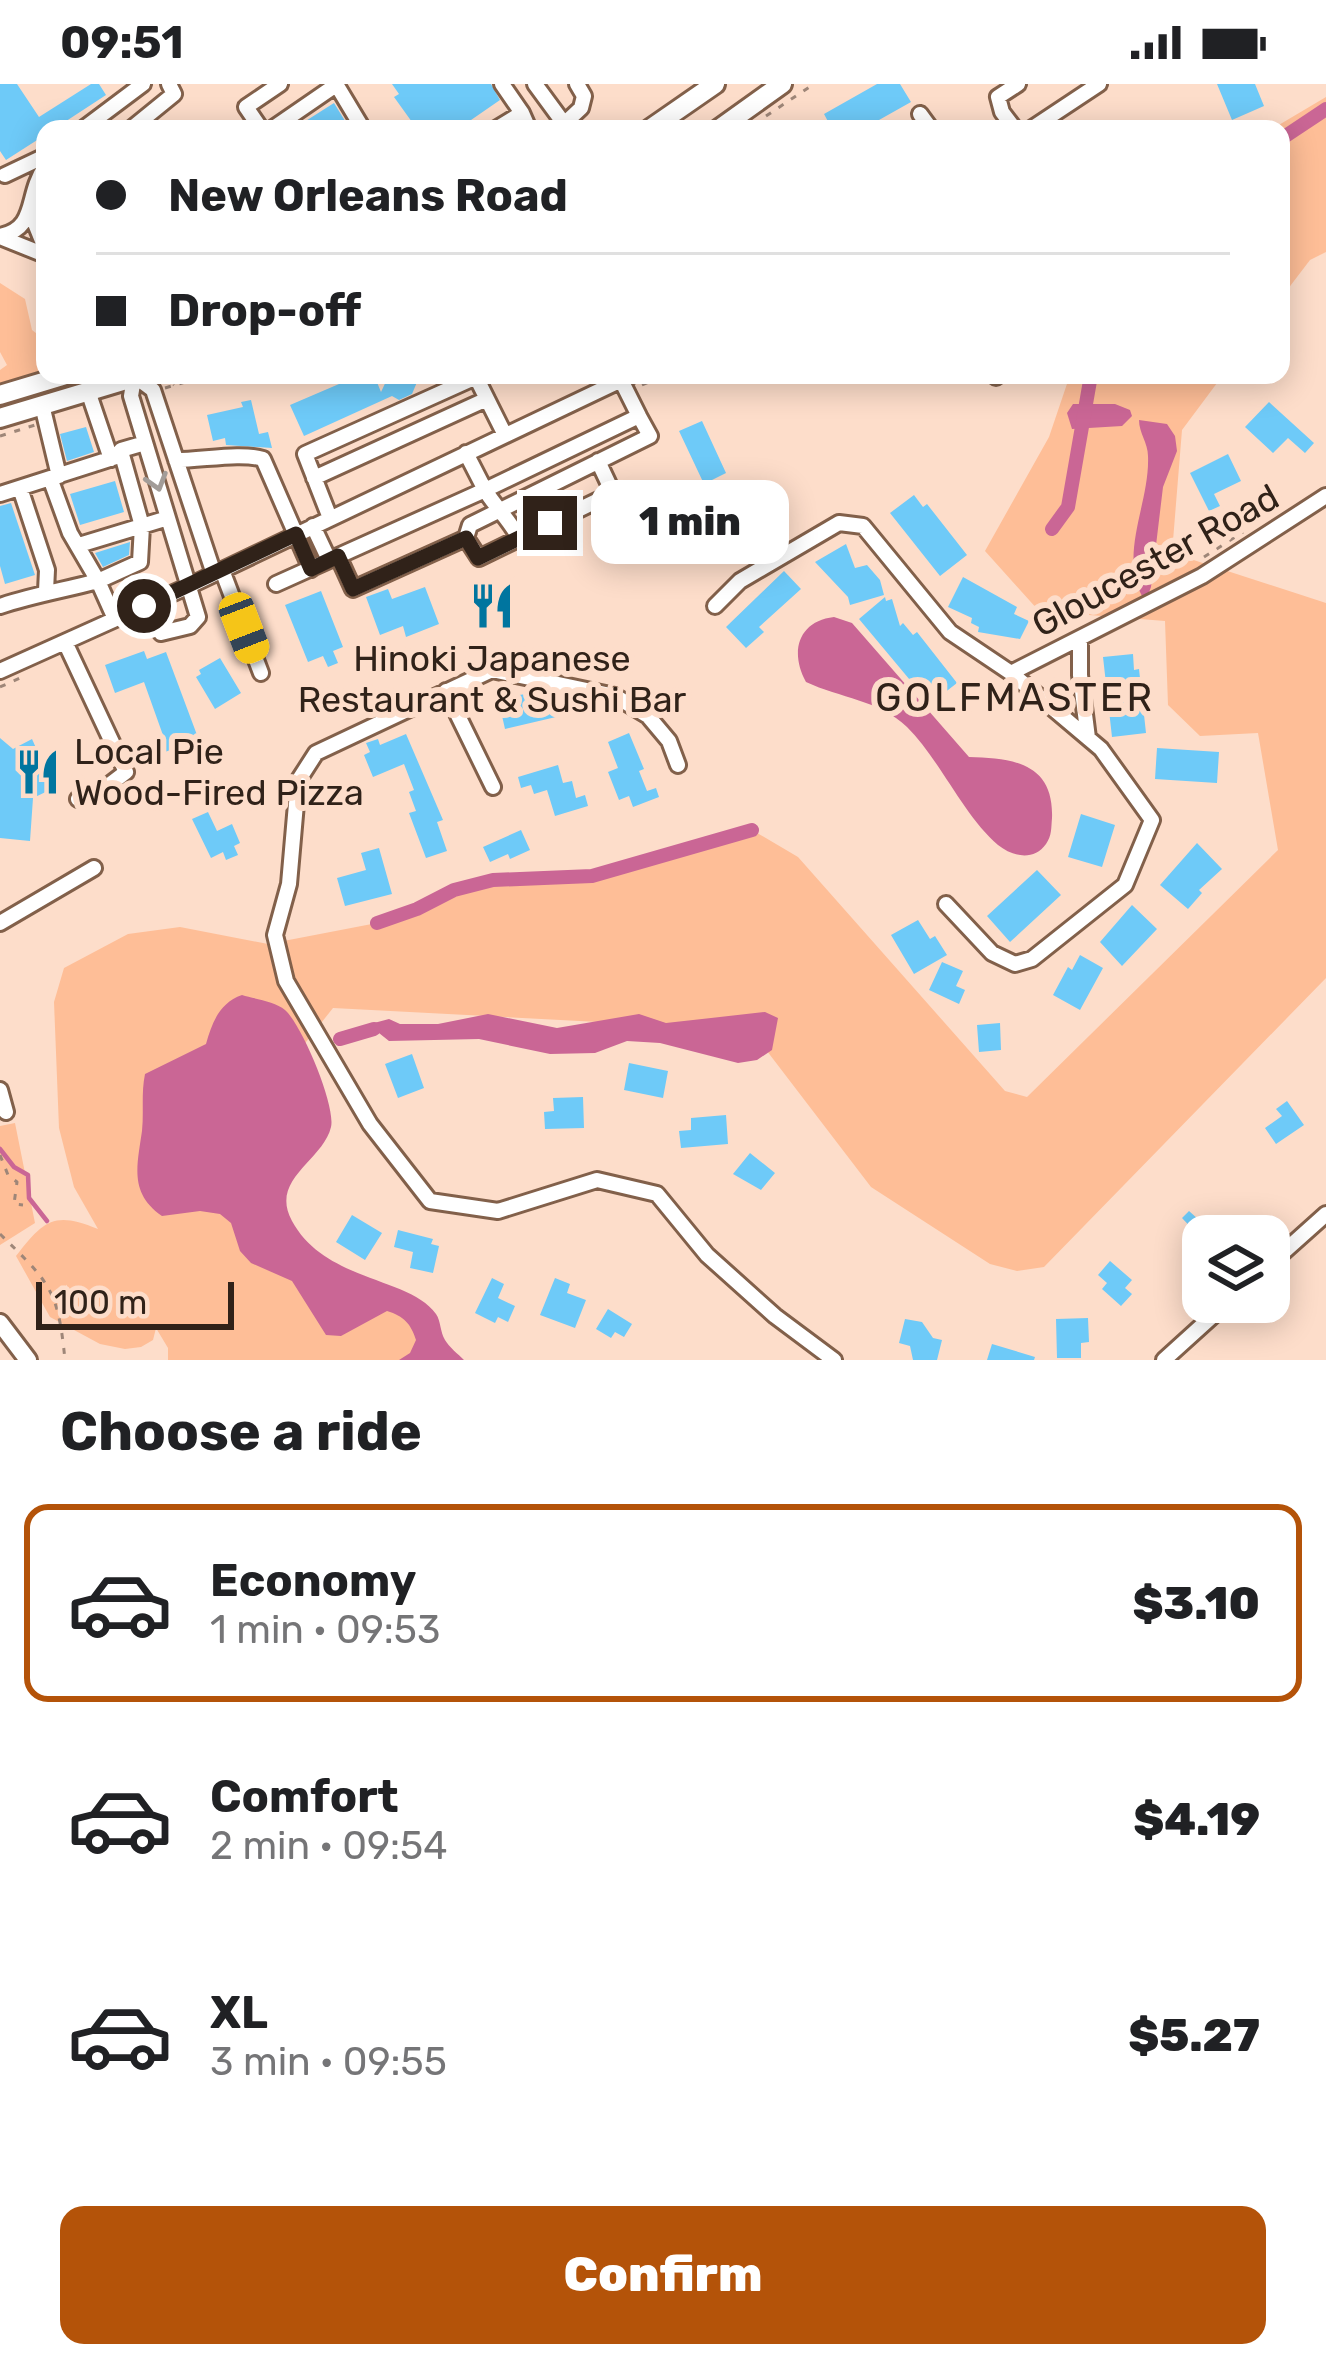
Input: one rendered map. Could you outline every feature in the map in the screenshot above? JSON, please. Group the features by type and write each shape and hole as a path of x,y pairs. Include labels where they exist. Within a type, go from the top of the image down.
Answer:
{"highway":[{"path":"663,120 715,84"},
{"path":"732,120 782,84"},
{"path":"0,395 36,384"},
{"path":"0,418 112,384"}],"main road":[{"path":"0,1323 28,1360"}],"street":[{"path":"95,120 143,84"},
{"path":"502,84 525,120"},
{"path":"535,84 562,120"},
{"path":"571,120 584,96 577,84"},
{"path":"1008,120 998,97 1018,84"},
{"path":"1041,120 1082,88 1099,84"},
{"path":"285,120 336,85 357,120"},
{"path":"255,120 246,107 272,86"},
{"path":"148,120 177,87"},
{"path":"511,120 522,113"},
{"path":"920,114 924,120"},
{"path":"2,174 36,160"},
{"path":"2,174 22,184 36,224"},
{"path":"0,237 22,227 36,180"},
{"path":"0,237 36,249"},
{"path":"134,384 131,396 199,611 190,626 161,633 144,606"},
{"path":"146,384 153,390 218,572 261,673"},
{"path":"330,518 305,454 460,384"},
{"path":"480,384 505,435"},
{"path":"0,670 189,586 613,384"},
{"path":"598,461 613,493 478,558 466,538 470,525 598,461 650,436 628,384"},
{"path":"0,606 98,581 140,562 142,526 88,392"},
{"path":"314,478 487,399"},
{"path":"42,406 54,477 79,545 115,620"},
{"path":"277,584 639,416"},
{"path":"0,494 117,457 121,450 145,442"},
{"path":"466,453 519,538"},
{"path":"176,460 222,460 246,454 263,459 311,569"},
{"path":"20,488 47,571 46,591"},
{"name":"Gloucester Road","path":"1011,674 1202,575 1326,496"},
{"path":"79,545 168,518"},
{"path":"715,606 740,581 839,523 863,526 950,632 1011,674 1101,749 1137,806 1152,820 1125,885 1032,959 1015,964 992,953 946,904"},
{"path":"313,526 353,589 466,538"},
{"path":"1080,638 1088,738"},
{"path":"65,642 126,772 105,788 78,799"},
{"path":"678,765 669,741 648,716 615,696 492,670 316,753 298,781 290,884 274,934 286,981 370,1124 430,1201 498,1211 597,1180 657,1194 707,1255 775,1316 834,1360"},
{"path":"446,692 493,787"},
{"path":"0,923 94,868"},
{"path":"0,1090 6,1112"},
{"path":"1290,1246 1326,1214"},
{"path":"1164,1360 1205,1323"}],"path":[{"path":"764,118 814,84"},
{"path":"0,1154 8,1175 17,1182 14,1204 23,1205"},
{"path":"0,1234 46,1278 58,1302 65,1360"}],"shaded area":[{"path":"1326,97 1326,252 1310,260 1290,286 1290,120"},
{"path":"0,283 25,299 36,333 36,374 0,384 0,370 7,365 0,352"},
{"path":"1067,384 1216,384 1182,430 1172,553 1326,603 1326,978 1044,1267 1017,1271 990,1264 871,1187 751,1030 333,1008 306,1042 259,1233 417,1307 436,1360 168,1360 168,1348 156,1328 153,1340 125,1349 100,1344 50,1317 16,1256 51,1222 71,1221 98,1229 74,1187 59,1128 54,1002 64,968 128,934 180,927 268,944 377,923 454,890 493,880 592,876 752,830 798,857 1005,1091 1027,1097 1278,850 1258,733 1200,736 1168,705 1165,621 1039,611 985,551 1049,437"},
{"path":"1073,404 1115,404 1130,410 1132,416 1122,426 1072,429 1067,413"},
{"path":"1139,420 1167,424 1177,451 1163,487 1151,587 1142,596 1134,545 1148,456"},
{"path":"834,617 852,623 969,757 1015,762 1038,775 1051,800 1052,818 1049,838 1041,849 1023,855 998,845 919,740 896,718 806,682 798,659 801,639 812,624"},
{"path":"242,995 276,1004 292,1018 328,1102 331,1127 326,1139 287,1193 292,1221 325,1256 424,1302 438,1317 447,1343 464,1360 399,1360 410,1353 416,1340 406,1321 387,1311 341,1336 326,1335 292,1281 251,1263 240,1251 231,1223 220,1214 200,1211 162,1216 144,1198 137,1167 145,1074 206,1044 222,1008"},
{"path":"765,1012 778,1018 772,1050 757,1060 738,1063 660,1043 627,1041 595,1053 550,1054 479,1039 389,1041 374,1029 374,1023 389,1019 400,1024 438,1024 488,1014 557,1028 639,1014 666,1023"},
{"path":"15,1123 35,1223 0,1245 0,1126"}],"building":[{"path":"0,84 17,84 39,117 91,84 99,84 106,95 68,120 36,120 36,141 6,160 0,151"},
{"path":"392,84 491,84 500,100 471,120 411,120 394,97 399,94"},
{"path":"877,84 900,84 911,102 879,120 827,120 824,114"},
{"path":"1217,84 1255,84 1264,106 1232,120"},
{"path":"334,103 344,120 307,120"},
{"path":"339,384 378,384 381,392 385,384 416,384 412,394 399,400 392,396 304,436 290,405"},
{"path":"251,400 259,434 268,432 272,448 226,445 225,438 213,441 207,415 243,407 241,402"},
{"path":"1269,402 1314,443 1305,453 1288,438 1273,453 1245,427"},
{"path":"702,421 726,473 704,484 679,431"},
{"path":"86,427 94,452 67,461 60,434"},
{"path":"1228,454 1241,481 1214,494 1220,506 1209,511 1190,473"},
{"path":"115,481 124,512 80,525 70,494"},
{"path":"914,495 923,507 927,504 967,555 940,576 890,513"},
{"path":"11,503 35,575 5,584 0,566 0,506"},
{"path":"130,542 129,555 103,567 95,553"},
{"path":"846,544 855,568 867,565 880,580 884,595 850,605 815,562"},
{"path":"784,571 801,589 759,627 764,632 746,648 726,627"},
{"path":"963,577 1017,607 1014,614 1029,621 1020,639 978,632 972,618 948,607"},
{"path":"425,587 439,624 406,637 403,626 380,635 366,597 388,589 392,599"},
{"path":"321,591 343,647 333,651 338,663 328,667 323,656 308,662 285,605"},
{"path":"885,597 892,599 900,626 903,623 913,635 917,632 957,683 930,704 859,619"},
{"path":"144,651 147,659 166,652 197,735 157,755 153,742 164,738 144,682 115,693 105,665"},
{"path":"1133,654 1146,733 1112,737 1103,657"},
{"path":"220,658 241,693 215,709 196,677 199,670"},
{"path":"550,694 556,717 505,729 498,698"},
{"path":"629,733 644,769 639,771 647,791 656,788 659,797 633,807 629,796 619,800 608,772 618,768 608,742"},
{"path":"406,734 443,820 437,822 447,851 426,858 409,813 416,811 409,792 414,790 404,764 373,777 364,755 370,752 366,743 378,739 380,745"},
{"path":"0,738 13,749 32,739 54,788 33,798 30,841 0,838"},
{"path":"1157,748 1219,752 1217,783 1155,779"},
{"path":"558,765 563,783 572,781 576,798 585,795 588,806 555,816 547,790 534,794 531,785 521,788 518,777"},
{"path":"208,812 217,831 232,824 240,843 234,846 238,855 226,860 223,852 211,858 192,819"},
{"path":"1081,814 1115,825 1102,867 1068,857"},
{"path":"521,830 530,850 490,862 483,847"},
{"path":"1197,843 1222,869 1199,890 1202,893 1188,909 1160,885"},
{"path":"379,848 392,894 345,906 337,878 366,870 361,853"},
{"path":"1037,870 1061,895 1010,942 987,916"},
{"path":"1132,905 1157,929 1122,966 1100,942"},
{"path":"918,920 947,955 914,974 891,935"},
{"path":"1080,955 1103,968 1080,1010 1053,995"},
{"path":"942,962 963,971 956,986 965,990 959,1004 929,990"},
{"path":"1000,1023 1001,1050 979,1052 977,1025"},
{"path":"412,1054 424,1088 398,1098 385,1064"},
{"path":"629,1063 668,1071 663,1098 624,1090"},
{"path":"583,1097 584,1128 545,1129 544,1112 554,1111 553,1098"},
{"path":"1287,1101 1304,1125 1276,1144 1265,1128 1282,1116 1276,1109"},
{"path":"726,1115 728,1144 681,1148 679,1131 691,1130 691,1118"},
{"path":"750,1153 775,1173 761,1190 733,1174"},
{"path":"352,1215 382,1233 365,1260 336,1242"},
{"path":"398,1230 433,1239 431,1244 439,1246 433,1273 410,1268 413,1252 394,1247"},
{"path":"1110,1261 1132,1280 1125,1288 1132,1294 1121,1306 1102,1289 1107,1283 1098,1275"},
{"path":"492,1278 504,1284 498,1298 515,1306 508,1322 498,1317 495,1323 475,1313"},
{"path":"555,1278 570,1284 567,1293 586,1300 575,1328 540,1315"},
{"path":"608,1309 632,1324 624,1337 615,1332 611,1338 596,1329"},
{"path":"1088,1318 1089,1342 1081,1343 1081,1358 1057,1358 1056,1319"},
{"path":"905,1319 922,1322 933,1338 942,1340 937,1360 913,1360 910,1346 899,1343"},
{"path":"992,1344 1035,1357 1034,1360 987,1360"}],"waterway":[{"path":"1290,133 1326,109"},
{"path":"1052,529 1068,507 1089,384"},
{"path":"377,923 454,890 493,880 592,876 752,830"},
{"path":"340,1039 374,1029"},
{"path":"0,1149 14,1167 28,1175 29,1198 47,1221"}],"place":[{"name":"Hinoki Japanese Restaurant & Sushi Bar","path":"492,606"},
{"name":"Local Pie Wood-Fired Pizza","path":"38,772"}],"district":[{"name":"GOLFMASTER","path":"1015,697"}],"route":[{"path":"144,606 296,534 311,569 338,556 353,589 466,538 478,558 550,523"}]}
